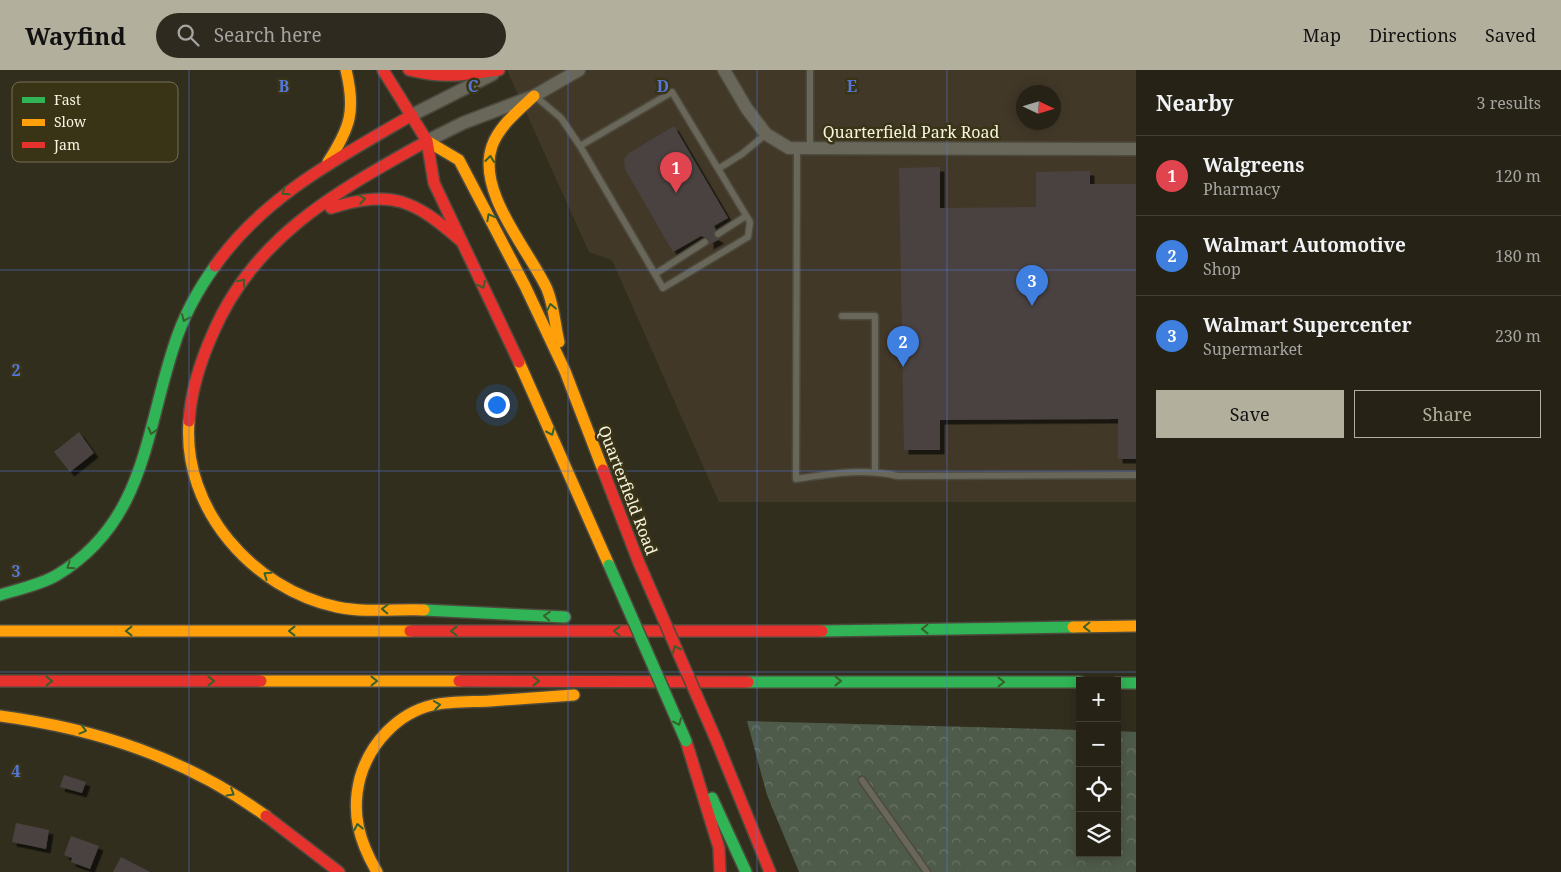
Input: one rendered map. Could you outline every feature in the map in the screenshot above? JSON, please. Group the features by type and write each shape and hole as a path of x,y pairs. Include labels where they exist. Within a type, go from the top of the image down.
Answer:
{"main road":[{"path":"326,165 344,137 349,120 350,100 346,70"},
{"name":"Quarterfield Road","path":"383,70 427,141 434,184 529,382 686,741 746,872"},
{"path":"409,70 433,76 453,77 500,70"},
{"path":"534,96 501,131 492,147 489,162 491,182 506,214 548,290 565,371"},
{"path":"0,595 56,575 85,556 110,529 128,501 143,466 173,348 186,313 205,279 248,224 280,195 326,165 412,115"},
{"path":"427,141 299,219 262,255 234,292 212,333 192,397 188,436 190,460 204,507 220,530 243,556 267,576 294,592 326,604 370,609 484,612 572,618"},
{"name":"Quarterfield Road","path":"427,141 459,160 525,286 565,371 639,564 770,872"},
{"path":"299,219 351,200 387,197 403,200 432,216 461,242"},
{"path":"592,619 788,631"},
{"path":"0,631 788,631 1136,626"},
{"path":"0,681 790,680 1076,682"},
{"path":"377,872 363,848 357,827 356,804 359,778 370,752 386,732 404,716 430,706 460,702 790,680"},
{"path":"1121,683 1136,683"},
{"path":"0,716 66,726 108,737 197,773 251,806 339,872"},
{"path":"686,741 719,848 720,872"}],"street":[{"path":"412,115 500,70"},
{"path":"427,141 463,123 534,96 579,70"},
{"name":"Quarterfield Park Road","path":"724,70 747,109 766,134 789,148 1136,149"}],"lane":[{"path":"810,70 803,148 796,479 843,472 875,471 898,476 1136,475"},
{"path":"534,96 561,118 580,146 663,288 748,238 750,228 746,216 672,92 580,146"},
{"path":"718,169 742,154 766,134"},
{"path":"718,234 746,216"},
{"path":"655,274 704,242"},
{"path":"842,316 875,316 875,471"},
{"path":"862,780 927,872"}],"shaded area":[{"path":"507,70 1136,70 1136,502 719,502 612,260 589,252"}],"green space":[{"path":"747,721 1076,730 1076,857 1121,857 1121,731 1136,732 1136,872 799,872 767,795"}],"building":[{"path":"674,126 728,218 714,226 716,230 714,236 720,239 709,245 709,239 701,236 673,252 625,169 624,159 629,153"},
{"path":"940,167 940,208 1036,207 1036,172 1090,171 1090,184 1136,184 1136,459 1118,459 1118,419 940,420 940,450 904,450 899,168"},
{"path":"79,432 94,453 70,472 54,452"},
{"path":"64,775 86,782 82,793 60,787"},
{"path":"16,823 49,830 46,849 12,842"},
{"path":"71,836 99,846 90,869 71,862 72,858 64,855"},
{"path":"121,857 150,872 113,872"}],"traffic: fast":[{"path":"0,595 37,584 57,575 86,554 108,529 125,502 138,473 174,346 186,315 196,295 215,266"},
{"path":"609,565 686,741"},
{"path":"424,610 565,617"},
{"path":"822,631 1073,627"},
{"path":"748,682 1076,682"},
{"path":"1121,683 1136,683"},
{"path":"712,798 746,872"}],"traffic: slow":[{"path":"328,162 342,139 349,119 350,97 346,70"},
{"path":"534,96 499,132 492,146 489,164 491,182 498,201 517,239 547,289 559,342"},
{"path":"427,141 459,160 525,286 565,371 603,470"},
{"path":"519,362 609,565"},
{"path":"189,421 190,454 197,485 211,514 229,540 251,563 277,583 306,597 337,607 370,610 424,610"},
{"path":"1073,627 1136,626"},
{"path":"0,631 410,631"},
{"path":"261,681 459,681"},
{"path":"377,872 365,849 358,826 357,791 360,778 371,753 387,731 397,722 420,709 433,705 454,702 574,695"},
{"path":"0,716 71,729 139,749 172,762 204,778 266,816"}],"traffic: jam":[{"path":"383,70 427,141 434,183 519,362"},
{"path":"409,70 444,75 465,75 499,70"},
{"path":"215,266 256,219 280,199 331,163 412,115"},
{"path":"189,421 194,388 208,344 231,299 252,269 276,242 302,219 362,178 427,141"},
{"path":"331,208 371,199 387,199 402,202 430,216 461,241"},
{"path":"603,470 639,563"},
{"path":"639,563 717,742"},
{"path":"410,631 822,631"},
{"path":"0,681 261,681"},
{"path":"459,681 748,682"},
{"path":"686,741 719,848 720,872"},
{"path":"717,742 770,872"},
{"path":"266,816 339,872"}],"place":[{"name":"Walgreens","path":"676,193"},
{"name":"Walmart Supercenter","path":"1032,306"},
{"name":"Walmart Automotive","path":"903,367"}]}
